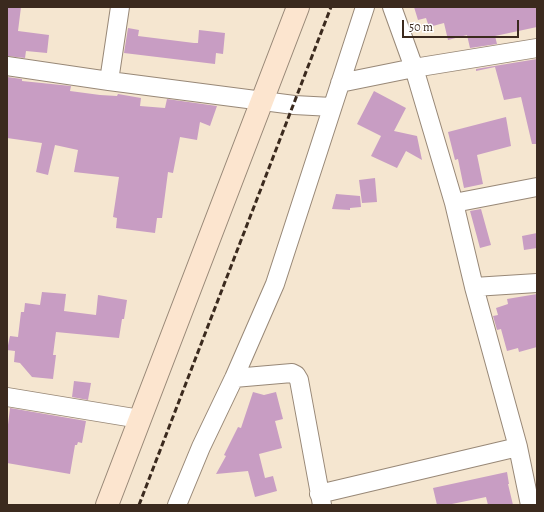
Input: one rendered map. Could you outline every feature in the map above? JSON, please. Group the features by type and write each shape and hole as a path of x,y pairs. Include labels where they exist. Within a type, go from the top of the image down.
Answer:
{"street":[{"path":"109,81 120,7"},
{"path":"107,505 261,100 298,7"},
{"path":"177,505 201,447 234,378 275,284 365,7"},
{"path":"392,7 414,68 454,203 474,287 518,447 530,505"},
{"path":"340,83 414,68 537,48"},
{"path":"7,66 294,105 332,106"},
{"path":"454,203 537,187"},
{"path":"474,287 537,283"},
{"path":"234,378 292,373 296,375 299,380 320,499 518,447"},
{"path":"7,397 140,419"}],"building":[{"path":"8,7 21,7 18,31 49,35 47,53 26,51 25,58 7,56"},
{"path":"414,7 537,7 537,27 495,36 497,44 470,48 467,35 448,40 444,23 429,27 426,18 418,20"},
{"path":"128,28 139,30 138,36 194,43 198,43 199,30 225,33 223,54 216,53 215,64 124,53"},
{"path":"537,59 537,144 532,144 521,97 504,100 495,67 476,71 476,69"},
{"path":"7,77 22,79 22,81 71,86 70,91 100,95 117,96 118,94 141,98 140,106 165,108 167,99 217,106 210,126 200,122 197,140 180,137 173,173 168,172 162,218 157,218 155,233 116,228 117,218 113,217 119,177 74,172 78,150 55,145 48,175 36,172 42,143 7,138"},
{"path":"374,91 406,108 394,131 417,136 422,160 406,151 397,168 371,156 381,136 357,124"},
{"path":"506,117 511,146 477,155 483,184 464,188 458,159 455,160 448,132"},
{"path":"375,178 377,202 362,203 359,180"},
{"path":"336,194 360,196 361,207 350,208 350,210 332,209"},
{"path":"481,209 491,245 480,248 470,211"},
{"path":"537,233 537,248 524,250 522,236"},
{"path":"42,292 66,294 64,311 96,315 98,295 127,300 119,338 56,332 53,355 56,355 53,379 32,377 20,363 14,362 15,351 7,350 10,336 18,337 21,312 24,312 25,303 40,305"},
{"path":"537,294 537,347 519,352 518,348 507,351 501,329 497,330 493,316 498,315 496,308 508,304 507,299"},
{"path":"74,381 91,383 88,400 72,397"},
{"path":"253,392 264,395 276,392 283,419 275,421 282,448 259,454 265,478 273,476 277,491 255,497 248,471 216,474 226,456 224,455 238,427 241,428"},
{"path":"10,408 86,421 82,443 78,442 77,445 75,445 70,474 7,463 7,433"},
{"path":"507,472 513,505 488,505 486,497 447,505 437,505 433,488"}],"railway":[{"path":"139,505 331,7"}]}
